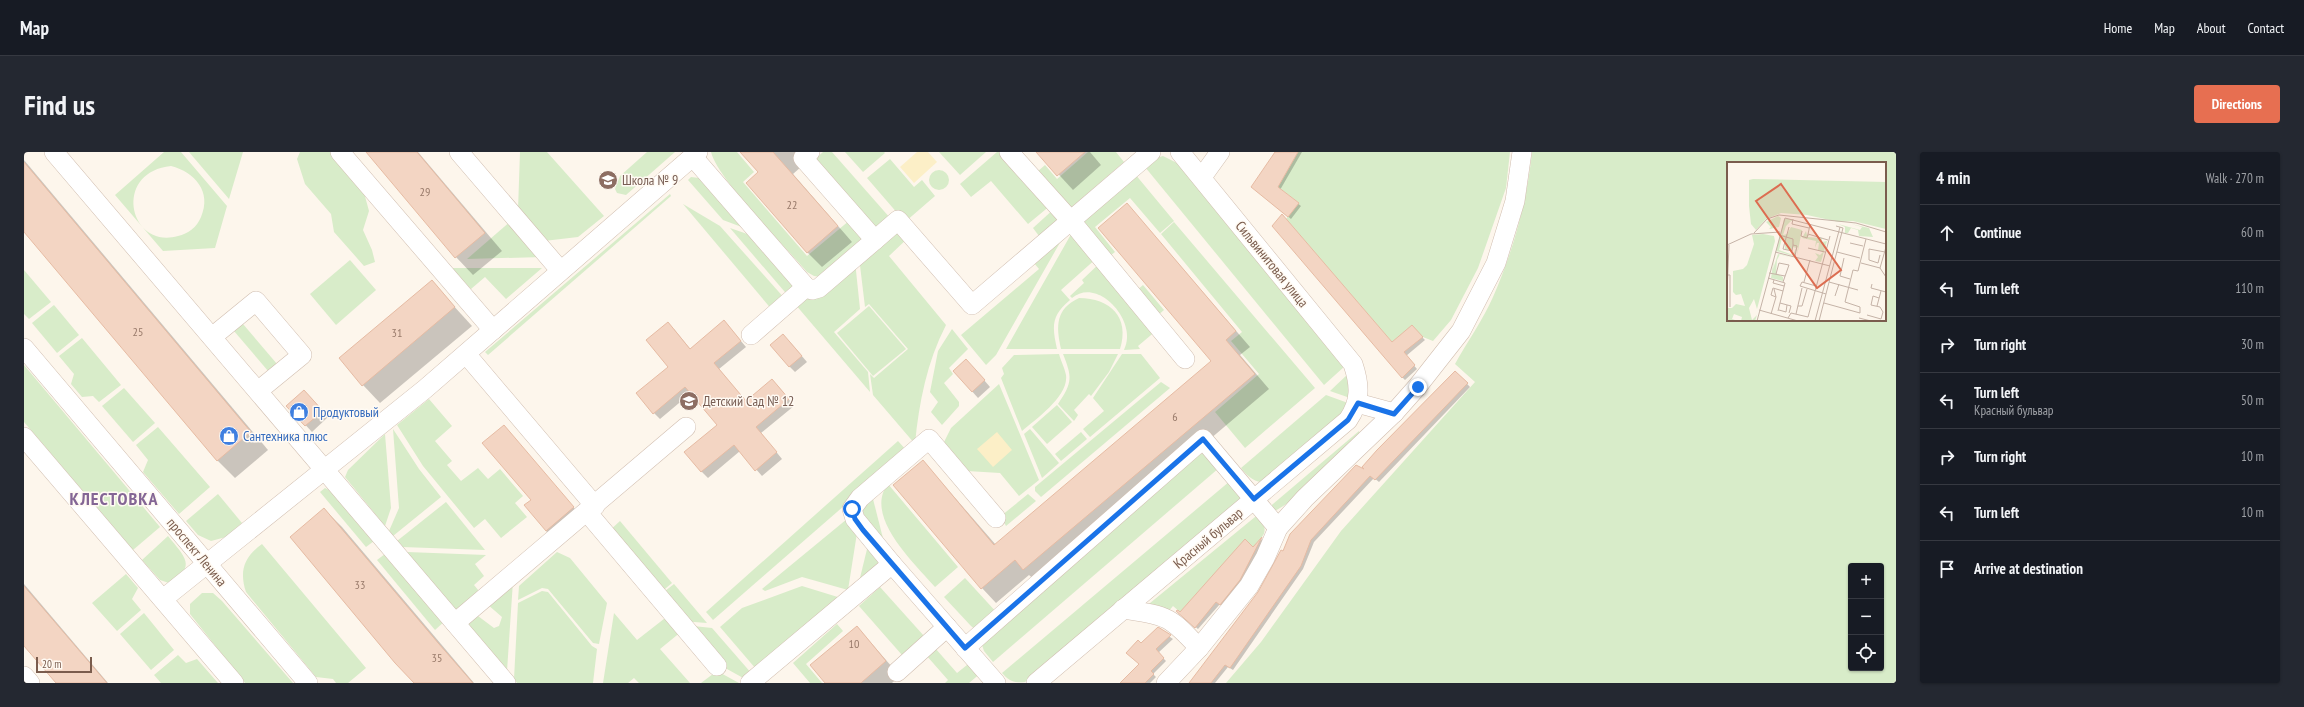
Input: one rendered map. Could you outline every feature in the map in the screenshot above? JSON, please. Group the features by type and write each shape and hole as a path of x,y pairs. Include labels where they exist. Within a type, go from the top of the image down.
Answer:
{"street":[{"path":"340,152 493,330"},
{"path":"459,152 560,270"},
{"path":"810,152 803,158 875,240"},
{"path":"1009,152 1070,220 1185,359"},
{"path":"164,599 466,354 560,270 696,154 806,287 812,290 819,288 898,220 972,305 1151,152"},
{"name":"Сильвинитовая улица","path":"1180,152 1202,177 1353,364 1358,380 1358,403"},
{"path":"1202,177 1220,152"},
{"path":"1166,683 1199,648 1249,586 1265,558 1278,528 1305,498 1394,414 1418,387 1460,331 1496,263 1515,201 1522,152"},
{"path":"59,154 212,337 506,683"},
{"path":"752,335 806,287"},
{"path":"212,337 256,301 302,356 258,391"},
{"name":"проспект Ленина","path":"24,348 308,683"},
{"path":"466,354 717,666"},
{"path":"1358,403 1394,414"},
{"name":"Красный бульвар","path":"1036,683 1348,420 1358,403"},
{"path":"455,623 686,427"},
{"path":"24,437 164,599 234,683"},
{"path":"996,518 929,439 860,498 852,509 855,519 892,564 996,683"},
{"path":"965,648 1203,439 1278,528"},
{"path":"759,680 892,564"},
{"path":"1123,609 1165,616 1174,621 1199,648"},
{"path":"897,672 947,627"},
{"path":"24,676 30,683"}],"green space":[{"path":"164,152 181,152 227,206 215,248 163,251 115,195","holes":["171,166 180,169 194,178 203,191 204,208 199,221 189,232 178,236 161,237 148,232 139,222 134,208 134,194 140,181 152,171"]},
{"path":"189,152 243,152 229,199"},
{"path":"300,152 334,152 363,189 369,211 363,230 372,250 375,262 364,266 334,232 331,214 305,184 297,159"},
{"path":"520,152 547,152 604,216 578,237 544,241 518,210"},
{"path":"647,152 675,152 626,195 617,193 615,189 620,176"},
{"path":"711,152 737,152 754,172 743,182 807,256 850,220 868,241 821,277 814,276 807,272 739,196 716,164"},
{"path":"823,152 832,152 891,219 875,232 813,161"},
{"path":"845,152 884,152 885,153 863,172"},
{"path":"939,152 986,152 960,175"},
{"path":"997,152 1005,152 1051,205 1028,224 991,181 971,197 960,184"},
{"path":"1088,152 1116,152 1124,162 1066,212 1037,172 1045,165 1057,179"},
{"path":"1298,152 1510,152 1506,188 1478,268 1451,320 1433,341 1423,337 1412,326 1392,342 1286,219 1299,203 1278,187"},
{"path":"1532,152 1896,152 1896,683 1226,683 1261,642 1341,531 1475,382 1455,364 1485,314 1493,297 1507,262 1523,208"},
{"path":"1163,156 1179,164 1345,366 1324,385 1145,167 1156,158"},
{"path":"890,159 914,187 922,180 935,196 905,222 867,178"},
{"path":"935,170 943,170 949,176 949,184 943,190 935,190 929,184 929,176"},
{"path":"1135,174 1174,221 1160,233 1130,198 1095,227 1115,252 1106,259 1083,231 1085,215"},
{"path":"691,177 699,178 747,229 723,220 688,180"},
{"path":"670,194 671,196 488,355 485,352"},
{"path":"683,204 720,226 786,300 773,311"},
{"path":"1055,208 1065,220 1042,240 1033,228"},
{"path":"511,221 543,257 467,259"},
{"path":"1174,222 1315,388 1245,448 1215,412 1259,374 1231,341 1242,332 1161,234"},
{"path":"897,224 909,237 889,256 946,325 939,339 925,383 915,444 873,395 870,374 874,378 908,349 869,304 865,307 859,257"},
{"path":"1070,225 996,355 986,365 961,335 1039,269 1029,257"},
{"path":"730,228 753,236 800,289 790,298"},
{"path":"1074,229 1098,257 1061,290 1070,300 1059,311 1054,322 1054,334 1057,349 1006,349"},
{"path":"350,260 376,290 336,325 310,294"},
{"path":"855,261 860,309 834,332 868,372 870,392 795,304"},
{"path":"1101,262 1157,330 1138,346 1140,349 1124,350 1127,339 1126,327 1121,315 1104,297 1093,293 1082,293 1072,298 1070,296 1084,283 1082,280"},
{"path":"451,268 542,268 506,299 485,277 471,289"},
{"path":"24,270 51,302 29,319 24,314"},
{"path":"1143,285 1164,310 1157,316 1136,291"},
{"path":"1079,298 1100,301 1115,312 1120,319 1122,328 1120,349 1061,349 1058,326 1061,313 1071,302"},
{"path":"54,305 79,335 57,353 32,323"},
{"path":"869,306 906,349 873,376 837,333"},
{"path":"237,317 283,371 274,378 228,324"},
{"path":"952,329 968,349 949,368 953,374 944,383 959,402 959,406 942,425 931,412 938,402 930,392 938,351"},
{"path":"82,338 121,385 99,402 93,396 82,397 71,384 74,374 59,356"},
{"path":"1059,354 1065,370 1066,383 1057,399 1043,414 1022,431 1001,378 1004,374 1002,368 1014,355"},
{"path":"1063,354 1118,354 1109,372 1091,396 1089,394 1074,410 1078,415 1074,421 1058,404 1069,385 1070,379"},
{"path":"1122,354 1141,354 1160,378 1090,437 1083,429 1104,411 1093,398"},
{"path":"24,365 160,527 133,550 24,422"},
{"path":"1349,373 1350,398 1330,391"},
{"path":"1161,382 1170,388 1041,497 1035,491 1035,487"},
{"path":"999,384 1039,480 1019,496 1000,473 967,471 946,447 944,442 951,428"},
{"path":"124,388 155,423 133,442 102,406"},
{"path":"1326,395 1348,403 1338,419 1261,482 1252,479 1245,473 1241,468"},
{"path":"429,399 452,426 435,441 452,461 447,465 461,481 478,468 488,479 500,469 523,496 515,503 527,517 501,538 485,519 474,528 423,466 397,425"},
{"path":"1057,405 1072,422 1047,444 1032,427"},
{"path":"158,427 210,487 179,514 143,472 148,460 136,445"},
{"path":"393,429 419,469 441,497 393,536 389,531 399,508"},
{"path":"1030,429 1059,463 1042,478 1024,434"},
{"path":"1359,431 1360,434 1330,467 1307,488 1295,498 1271,513 1267,509"},
{"path":"1081,432 1087,439 1061,461 1055,454"},
{"path":"385,434 391,508 385,526 345,477 348,470"},
{"path":"898,441 907,451 713,620 706,612"},
{"path":"1203,453 1209,456 1219,468 993,662 984,651 982,645 1195,457"},
{"path":"1230,481 1241,498 1235,505 1025,682 1012,681 1002,673"},
{"path":"888,484 958,567 935,587 905,553 887,525 882,510 882,497"},
{"path":"325,488 333,492 374,541 366,547 320,492"},
{"path":"218,494 242,523 226,537 211,541 198,535 186,521"},
{"path":"1028,494 1036,501 1006,526 1001,516"},
{"path":"863,499 873,499 887,554 857,517"},
{"path":"446,502 485,550 402,547 397,541"},
{"path":"1259,516 1265,529 1263,536 1253,547 1245,540 1180,612 1173,606 1167,613 1144,608 1255,517"},
{"path":"847,519 857,533 848,590 802,577 765,591 762,589"},
{"path":"620,521 672,583 659,594 607,533"},
{"path":"168,536 183,555 186,566 178,577 169,583 160,580 142,560"},
{"path":"262,544 366,668 348,683 336,683 333,679 316,677 246,592 243,571 247,559"},
{"path":"868,545 882,563 859,582"},
{"path":"389,551 446,620 435,630 377,560"},
{"path":"407,552 486,555 475,564 484,576 474,585 483,596 460,611 454,608"},
{"path":"557,552 570,558 607,603 599,644 593,643 548,589 542,588 518,600 519,586"},
{"path":"126,574 138,588 132,599 141,610 117,631 92,603"},
{"path":"965,578 998,614 976,630 944,597"},
{"path":"513,581 507,671 467,624 478,616 494,628 499,626 502,617 487,604"},
{"path":"674,584 707,623 681,621 660,595"},
{"path":"802,586 841,598 756,669 720,627 742,608"},
{"path":"880,587 924,636 902,655 859,606"},
{"path":"542,591 548,592 592,646 597,649 593,683 517,683 514,679 518,603"},
{"path":"202,593 213,593 222,601 293,683 245,683 190,614 190,604"},
{"path":"144,613 174,650 151,670 120,634"},
{"path":"614,613 637,640 669,615 682,631 660,649 690,683 639,683 634,678 628,683 603,683"},
{"path":"837,624 843,631 806,664 822,683 810,683 793,663"},
{"path":"684,625 712,628 752,674 745,679 718,664"},
{"path":"935,648 957,673 972,661 982,672 969,683 945,683 948,680 926,655"},
{"path":"178,655 186,663 197,659 218,683 161,683 154,675"},
{"path":"717,671 739,683 701,683"}],"sand":[{"path":"917,152 928,152 937,162 914,183 900,167"},
{"path":"997,432 1012,450 993,467 977,449"}],"building":[{"path":"366,152 417,152 485,233 455,258"},
{"path":"740,152 773,152 838,226 807,253 746,183 758,172"},
{"path":"1036,152 1085,152 1057,176"},
{"path":"1275,152 1298,152 1278,187 1299,203 1288,217 1251,187"},
{"path":"24,162 251,432 217,461 24,232"},
{"path":"1127,203 1236,331 1226,340 1255,374 1023,570 1015,560 981,589 893,485 923,460 994,545 1211,361 1098,228"},
{"path":"1282,214 1392,342 1412,325 1423,337 1404,352 1415,365 1402,378 1272,226"},
{"path":"432,280 455,307 362,386 339,358"},
{"path":"724,320 741,341 714,363 746,401 772,379 789,399 756,427 777,452 755,471 734,445 701,472 684,452 717,425 685,387 653,414 636,393 668,367 646,340 668,322 690,349"},
{"path":"783,334 802,356 789,367 770,345"},
{"path":"966,359 985,380 972,392 953,371"},
{"path":"1455,371 1468,383 1375,480 1370,476 1311,540 1301,566 1230,668 1225,665 1211,683 1189,683 1258,592 1281,550 1283,551 1290,534 1356,465 1364,469 1362,467 1377,450"},
{"path":"304,390 323,411 305,426 286,406"},
{"path":"504,425 574,507 546,531 524,505 531,500 482,443"},
{"path":"324,508 473,683 414,683 395,663 290,537"},
{"path":"1262,537 1240,580 1220,605 1216,602 1195,628 1176,611 1178,610 1180,612 1245,539 1253,547"},
{"path":"24,586 107,683 56,683 24,646"},
{"path":"857,626 886,661 861,683 825,683 810,665"},
{"path":"1158,627 1171,635 1156,649 1164,658 1151,671 1154,674 1145,683 1120,683 1139,664 1126,653 1138,640 1141,643"}],"place":[{"name":"Школа № 9","path":"608,180"},
{"name":"Детский Сад № 12","path":"689,401"},
{"name":"Продуктовый","path":"299,412"},
{"name":"Сантехника плюс","path":"229,436"}],"district":[{"name":"КЛЕСТОВКА","path":"114,499"}],"route":[{"path":"852,509 855,519 863,530 965,648 1203,439 1254,499 1348,420 1358,403 1394,414 1418,387"}]}
